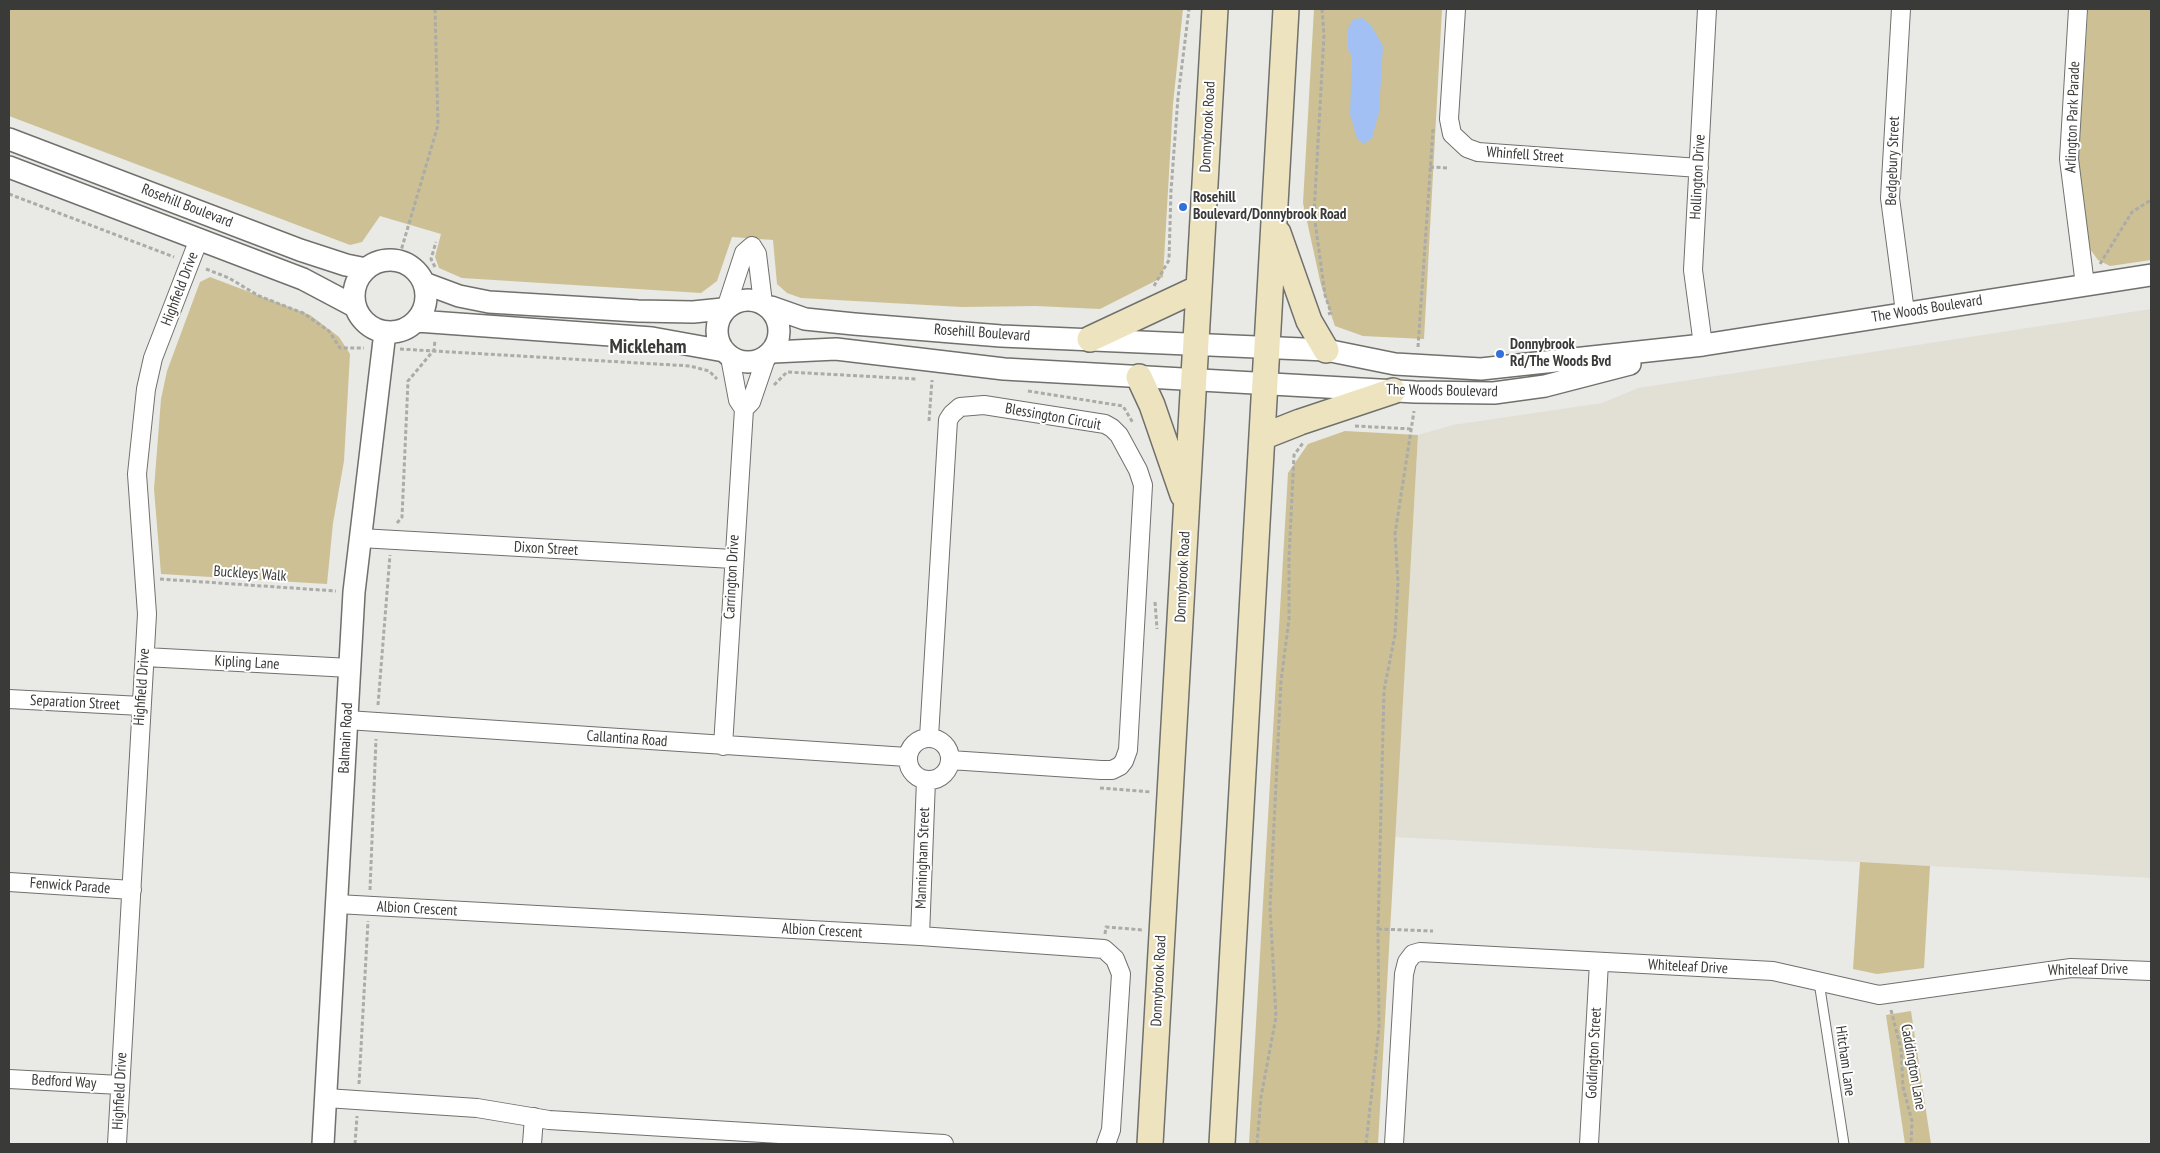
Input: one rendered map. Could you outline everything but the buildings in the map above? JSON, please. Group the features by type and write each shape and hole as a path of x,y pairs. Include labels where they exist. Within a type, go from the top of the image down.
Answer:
{"main road":[{"name":"Donnybrook Road","path":"1150,1144 1215,9"},
{"path":"1222,1144 1286,9"},
{"path":"1274,222 1309,321 1326,350"},
{"path":"1090,339 1161,308 1199,288"},
{"path":"1139,377 1152,405 1187,507"},
{"path":"1262,438 1300,422 1404,391"}],"street":[{"name":"Whinfell Street","path":"1456,9 1449,119 1452,134 1467,148 1478,152 1699,168"},
{"name":"Hollington Drive","path":"1703,345 1693,270 1707,9"},
{"name":"Bedgebury Street","path":"1901,9 1890,198 1905,312"},
{"name":"Arlington Park Parade","path":"2078,9 2068,159 2085,285"},
{"name":"Rosehill Boulevard","path":"9,139 300,250 346,265 366,269"},
{"name":"Rosehill Boulevard","path":"9,167 303,279 354,306"},
{"name":"Highfield Drive","path":"117,1144 147,614 136,474 146,389 153,358 199,240"},
{"path":"416,321 652,338 727,354 746,362 770,355 779,328 767,305 756,254 752,246 744,253 717,328 720,344 727,354"},
{"path":"398,261 411,265 420,274 424,283 422,310 416,321 384,340 360,318 354,306 355,290 366,269 376,262 398,261"},
{"name":"The Woods Boulevard","path":"1196,344 1326,350 1395,364 1481,369 1703,345 2151,275"},
{"path":"424,283 459,296 489,302 637,311 693,312 725,307 744,301 767,305"},
{"name":"Rosehill Boulevard","path":"767,305 805,319 843,323 1001,336 1196,344"},
{"name":"Balmain Road","path":"323,1144 354,592 369,481 376,399 384,340"},
{"name":"The Woods Boulevard","path":"1194,378 1404,391 1494,393 1545,386 1703,345"},
{"name":"Rosehill Boulevard","path":"770,355 836,349 871,351 1004,369 1139,377 1194,378"},
{"name":"Carrington Drive","path":"723,746 733,560 744,409 738,400 736,382 727,354"},
{"name":"Carrington Drive","path":"744,409 751,402 770,355"},
{"name":"Blessington Circuit","path":"930,738 948,420 960,407 984,405 1105,424 1119,435 1138,470 1143,486 1128,750 1120,766 1101,770 950,760"},
{"name":"Dixon Street","path":"360,538 733,560"},
{"name":"Kipling Lane","path":"145,657 350,668"},
{"name":"Separation Street","path":"9,699 141,706"},
{"name":"Callantina Road","path":"347,720 908,757"},
{"path":"930,738 941,741 946,746 950,760 944,773 938,777 926,780 912,772 908,757 916,742 930,738"},
{"name":"Manningham Street","path":"920,936 926,780"},
{"name":"Fenwick Parade","path":"9,882 132,890"},
{"name":"Albion Crescent","path":"337,904 920,936 1104,950"},
{"path":"1104,950 1115,959 1120,974 1111,1130 1106,1144"},
{"name":"Whiteleaf Drive","path":"1394,1144 1404,974 1407,962 1413,954 1432,951 1773,971 1870,994 1889,994 2070,968 2151,971"},
{"name":"Goldington Street","path":"1589,1144 1599,962"},
{"name":"Bedford Way","path":"9,1078 120,1085"},
{"path":"326,1098 477,1108 534,1118 944,1144"},
{"path":"532,1144 534,1118"}],"lane":[{"name":"Hitcham Lane","path":"1820,982 1844,1144"}],"path":[{"path":"398,261 438,125 435,9"},
{"path":"1161,308 1153,288 1162,276 1169,260 1171,191 1178,97 1189,9"},
{"path":"1309,321 1331,313 1325,295 1314,214 1324,35 1322,9"},
{"path":"1417,366 1433,128"},
{"path":"1430,167 1448,168"},
{"path":"9,194 229,278 259,296 303,313 329,331 340,348 384,340 434,350 690,366 709,371 721,383 736,382"},
{"path":"2085,285 2111,249 2132,212 2151,200"},
{"path":"355,1144 369,906 376,710 380,700 392,529 402,517 408,381 434,350"},
{"path":"757,384 776,385 787,372 940,381"},
{"path":"929,424 932,380"},
{"path":"1025,390 1123,406 1136,429"},
{"path":"1366,1144 1379,1027 1378,929 1384,690 1395,634 1398,583 1396,526 1412,429 1404,391"},
{"path":"1127,412 1152,405"},
{"path":"1257,1144 1261,1097 1276,1017 1270,907 1281,681 1289,618 1289,558 1294,455 1307,438 1300,422"},
{"path":"1348,426 1412,429"},
{"name":"Buckleys Walk","path":"144,578 354,592"},
{"path":"1155,598 1158,638"},
{"path":"1101,770 1100,789 1151,792"},
{"path":"1151,802 1152,782"},
{"path":"1143,940 1144,920"},
{"path":"1104,950 1106,927 1143,930"},
{"path":"1378,929 1433,931"},
{"name":"Caddington Lane","path":"1889,994 1893,1022 1901,1049 1903,1086 1912,1121 1911,1144"}],"shaded area":[{"path":"9,9 1183,9 1173,104 1163,277 1100,309 1036,306 962,307 801,298 787,293 777,284 773,240 732,237 717,281 701,293 462,278 439,268 435,257 441,234 380,216 362,242 350,245 9,116"},
{"path":"1314,9 1442,9 1424,339 1363,336 1335,326 1321,285 1303,203"},
{"path":"2088,9 2151,9 2151,260 2110,266 2098,260 2090,249 2078,170"},
{"path":"210,277 310,315 339,337 350,354 344,461 333,523 327,584 161,574 154,489 161,399 167,371 200,282"},
{"path":"2151,309 2151,878 1395,837 1418,435 1453,425 1602,403 1638,388"},
{"path":"1345,431 1418,435 1378,1144 1249,1144 1288,473 1308,444"},
{"path":"1860,862 1930,866 1924,968 1877,974 1853,969"},
{"path":"1911,1011 1931,1144 1905,1144 1886,1015"}],"water":[{"path":"1362,18 1371,25 1383,46 1379,112 1372,138 1364,144 1357,139 1350,114 1352,57 1348,49 1348,29 1353,19"}],"place":[{"name":"Rosehill Boulevard/Donnybrook Road","path":"1183,207"},
{"name":"Donnybrook Rd/The Woods Bvd","path":"1500,354"}],"district":[{"name":"Mickleham","path":"648,347"}]}
